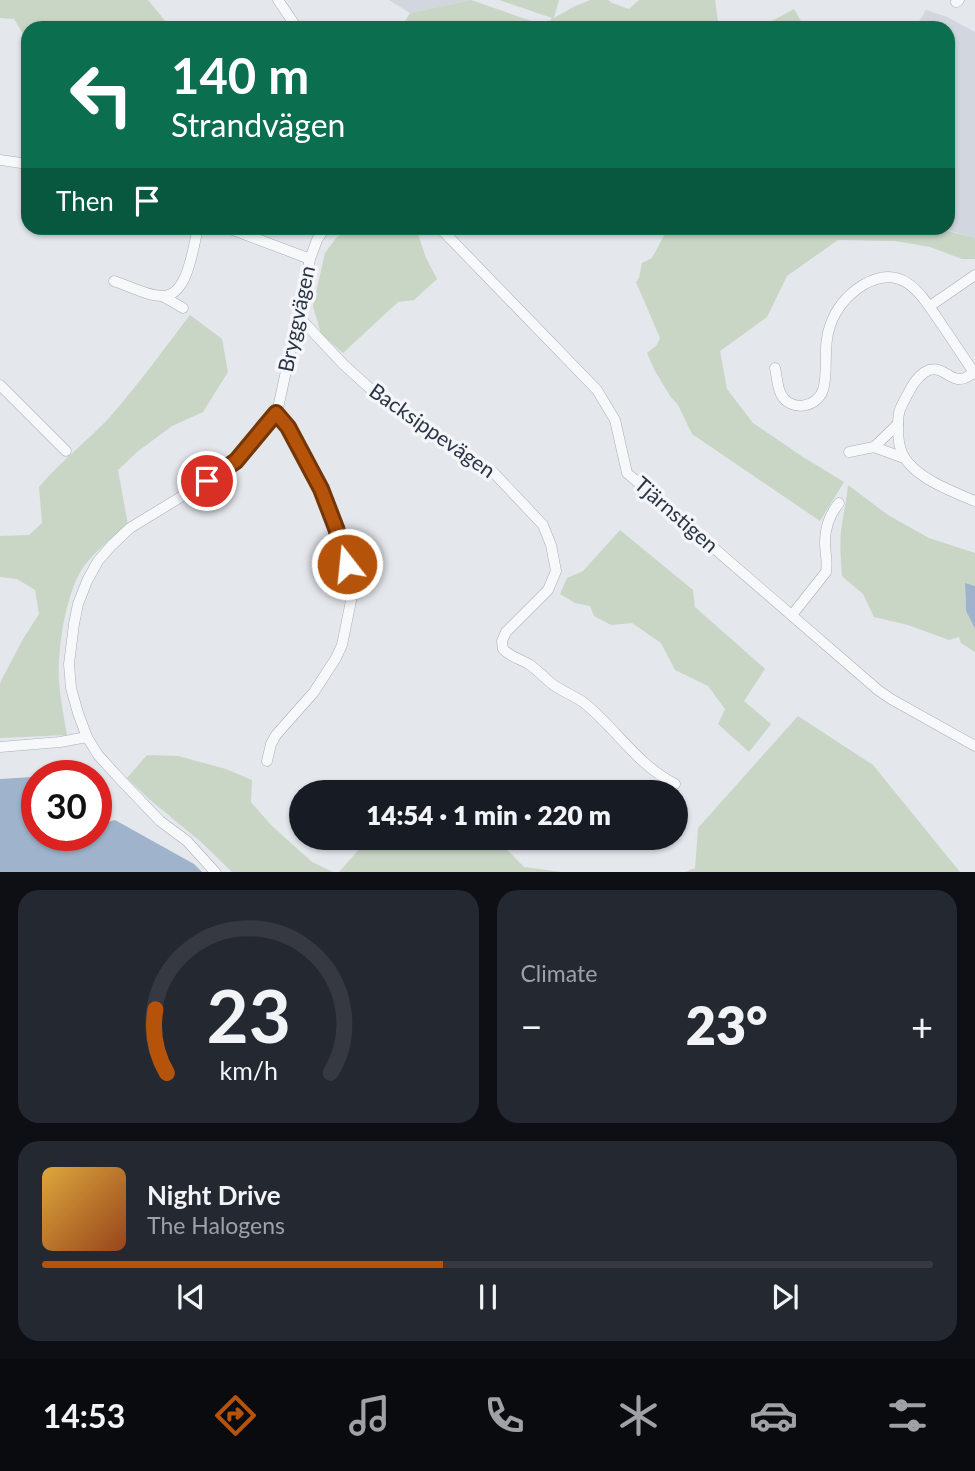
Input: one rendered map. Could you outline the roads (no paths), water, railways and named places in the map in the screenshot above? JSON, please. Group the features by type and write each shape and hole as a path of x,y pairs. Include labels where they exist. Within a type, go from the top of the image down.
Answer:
{"street":[{"path":"278,0 292,21"},
{"path":"0,160 21,163"},
{"path":"164,297 180,289 196,235"},
{"path":"247,235 310,259"},
{"name":"Bryggvägen","path":"276,413 310,259 320,235"},
{"name":"Tjärnstigen","path":"447,235 597,390 615,420 626,473 883,695 975,746"},
{"path":"930,306 975,275"},
{"path":"775,368 780,393 785,399 791,404 803,406 811,403 819,398 823,389 827,335 838,308 846,298 875,279 902,279 917,288 974,372 960,379 939,370 928,370 919,376 900,409 899,443 904,458"},
{"path":"114,281 164,297 183,308"},
{"name":"Backsippevägen","path":"298,316 344,365 385,402 493,472 543,526 551,545 556,571 548,590 506,632 502,640 503,649 579,699 640,761 668,780"},
{"path":"0,385 66,451"},
{"path":"215,872 187,841 160,821 98,755 87,737 78,713 71,688 70,656 78,604 87,581 111,546 130,528 236,461 276,413 288,427 321,489 340,539 352,583 352,596 342,645 336,658 314,692 276,735 267,761"},
{"path":"874,447 898,424"},
{"path":"849,452 874,447 904,458 929,479 975,501"},
{"path":"792,615 826,572 826,531 832,512 839,503"},
{"path":"0,747 87,737"}],"water":[{"path":"965,583 975,586 975,629 966,611"},
{"path":"21,778 21,851 112,851 112,821 115,820 194,864 202,872 0,872 0,779"}]}
